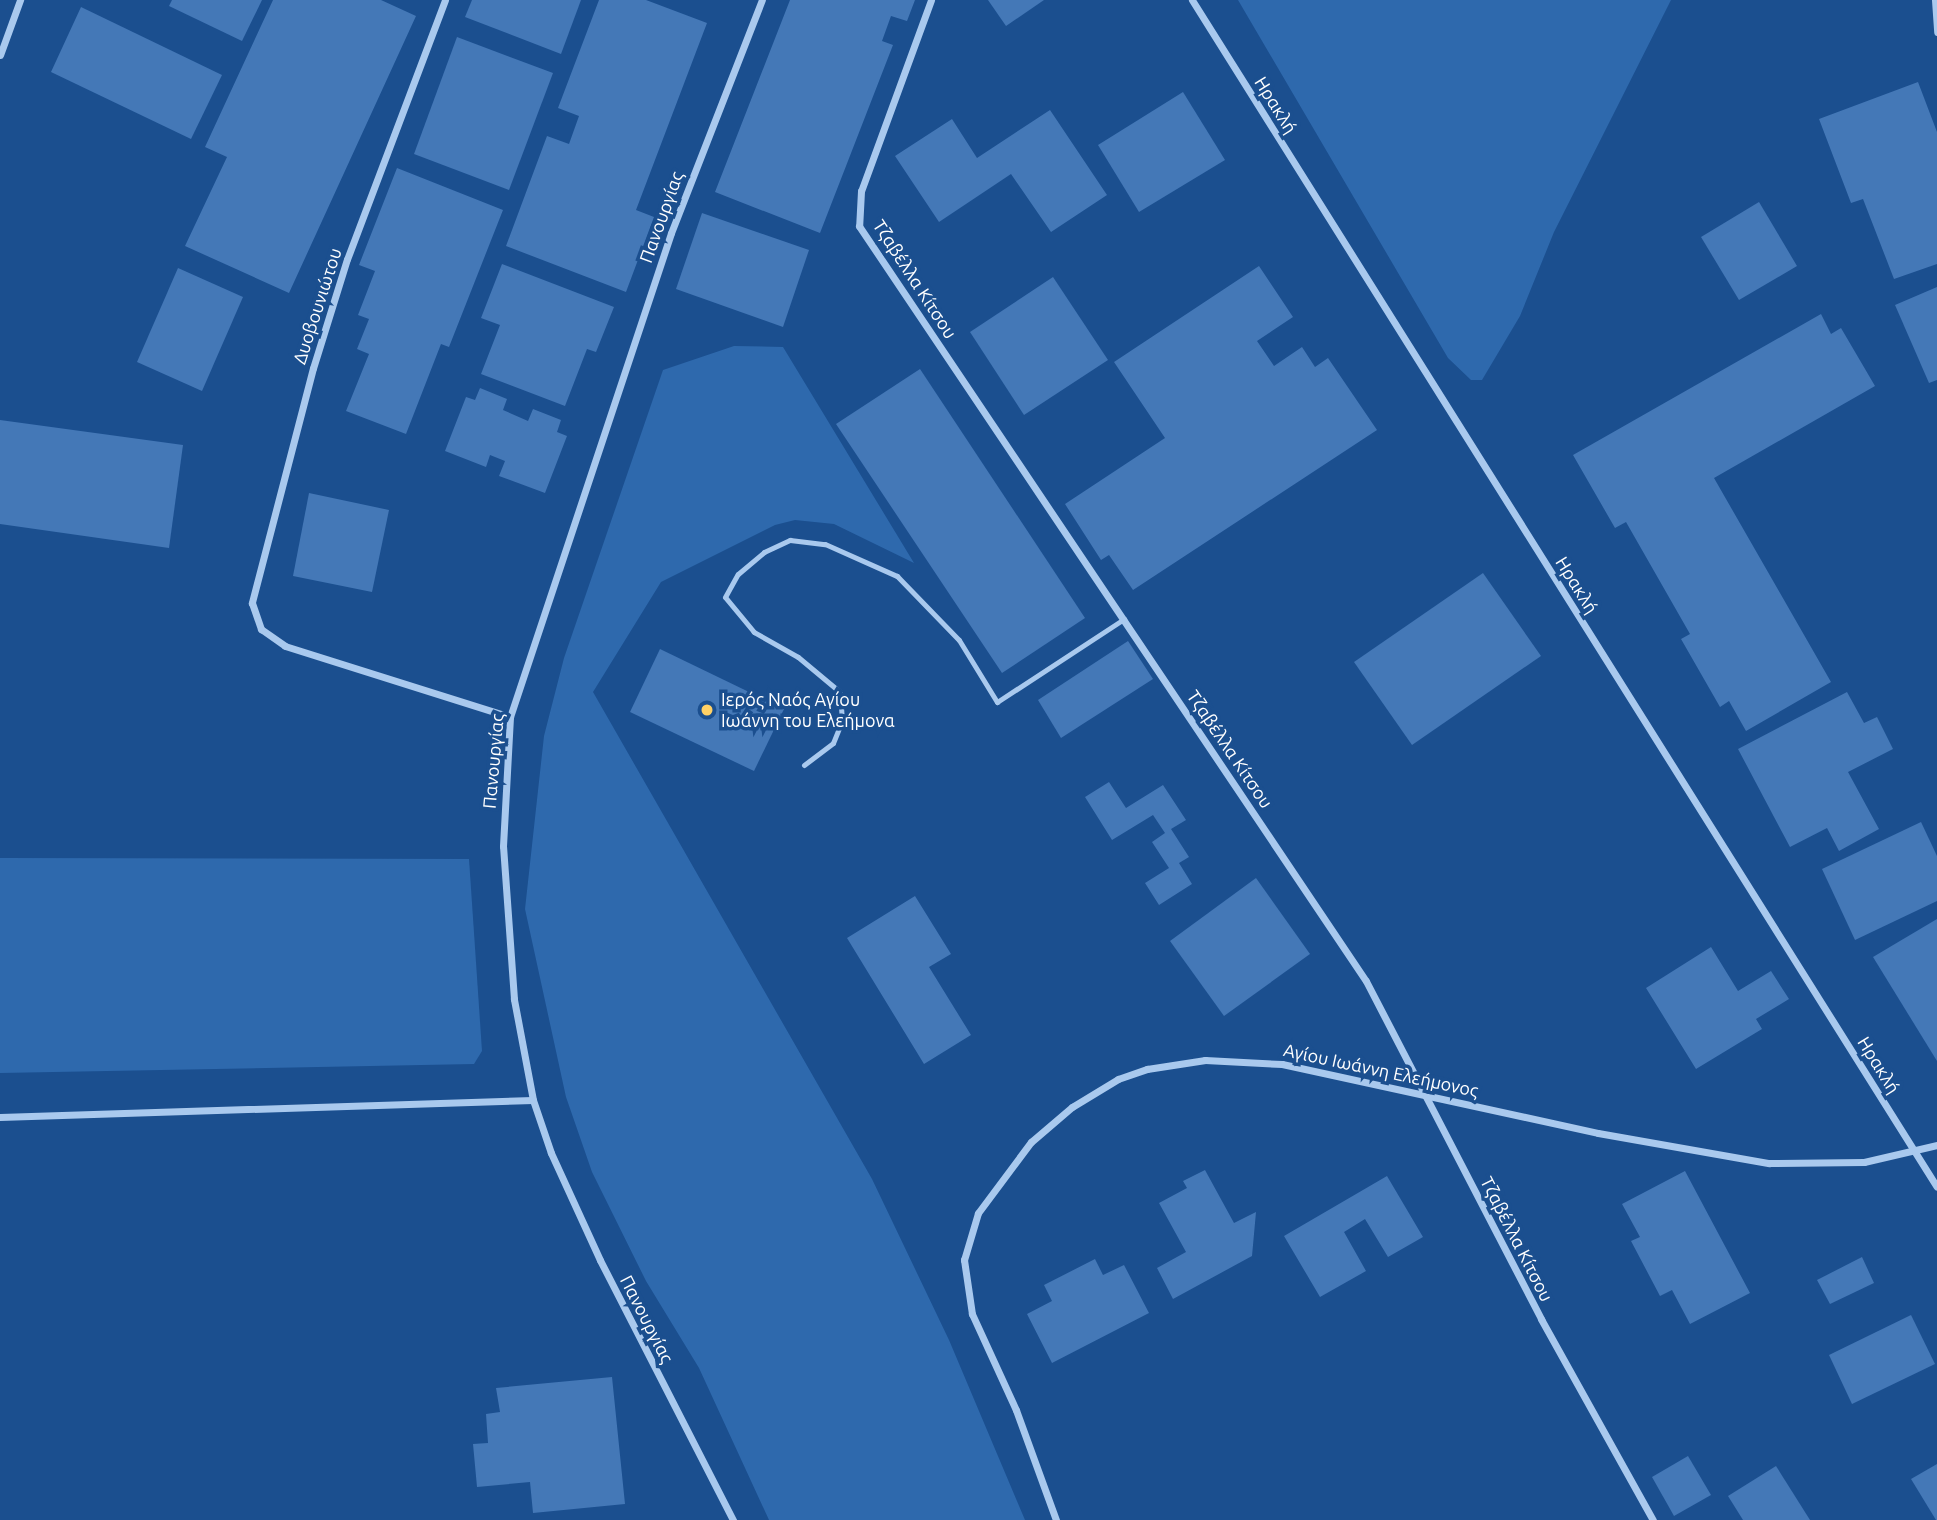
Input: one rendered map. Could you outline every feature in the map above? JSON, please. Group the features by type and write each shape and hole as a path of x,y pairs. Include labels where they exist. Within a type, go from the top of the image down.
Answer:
{"street":[{"path":"0,55 20,0"},
{"name":"Δυοβουνιώτου","path":"444,0 347,259 313,368 252,603 261,629 285,646 510,717"},
{"name":"Πανουργίας","path":"733,1520 600,1260 551,1153 533,1100 514,999 504,880 510,717 671,233 762,0"},
{"name":"Τζαβέλλα Κίτσου","path":"931,0 861,191 859,226 1334,932 1429,1096 1528,1295 1653,1520"},
{"name":"Ηρακλή","path":"1192,0 1937,1186"},
{"path":"1935,0 1937,32"},
{"name":"Αγίου Ιωάννη Ελεήμονος","path":"1056,1520 1021,1422 966,1296 966,1241 993,1190 1052,1122 1118,1079 1180,1063 1235,1060 1282,1064 1598,1133 1769,1163 1842,1164 1915,1152 1937,1145"},
{"path":"0,1117 533,1100"}],"lane":[{"path":"804,765 833,743 842,721 840,692 799,657 754,632 725,597 738,575 764,552 790,540 825,544 897,576 959,640 997,702 1124,619"}],"shaded area":[{"path":"1238,0 1671,0 1554,232 1520,316 1482,380 1471,380 1448,358"},
{"path":"734,346 783,347 914,563 834,524 795,520 775,525 661,582 593,692 872,1179 949,1340 1025,1520 769,1520 699,1368 646,1281 592,1172 566,1097 525,909 544,736 564,658 663,370"},
{"path":"0,858 469,859 482,1051 474,1064 0,1073"}],"building":[{"path":"172,0 262,0 242,41 169,6"},
{"path":"273,0 381,0 416,16 289,293 185,246 227,157 205,147"},
{"path":"472,0 581,0 561,54 465,17"},
{"path":"599,0 646,0 707,23 636,210 654,217 626,292 506,246 547,136 569,144 579,116 558,108"},
{"path":"790,0 915,0 907,21 891,16 882,41 893,45 820,233 715,192"},
{"path":"988,0 1044,0 1006,26"},
{"path":"81,7 222,75 191,139 51,72"},
{"path":"457,37 553,73 509,190 414,154"},
{"path":"1918,82 1937,132 1937,264 1894,279 1863,199 1851,203 1819,119"},
{"path":"1183,92 1225,160 1139,212 1098,145"},
{"path":"1050,110 1107,195 1051,232 1011,174 939,222 895,156 952,119 977,158"},
{"path":"397,168 503,210 449,347 441,344 406,434 346,411 369,354 357,349 369,319 358,315 375,271 359,265"},
{"path":"1759,202 1797,266 1739,300 1701,237"},
{"path":"702,213 809,250 783,327 676,289"},
{"path":"502,264 614,307 596,352 587,349 565,406 481,374 500,325 481,318"},
{"path":"1259,266 1293,317 1257,341 1274,366 1302,347 1315,367 1328,358 1377,430 1133,590 1109,555 1101,560 1065,504 1165,438 1114,362"},
{"path":"178,268 243,297 202,391 137,362"},
{"path":"1053,277 1108,360 1024,415 970,332"},
{"path":"1937,287 1937,380 1929,383 1895,305"},
{"path":"1821,314 1831,334 1841,328 1875,386 1714,478 1831,682 1746,731 1729,701 1720,707 1681,639 1690,634 1626,522 1615,528 1573,455"},
{"path":"920,369 1085,618 1002,673 836,424"},
{"path":"480,388 507,399 503,410 528,421 533,409 561,420 557,432 567,436 545,493 499,476 505,461 490,455 486,467 445,451 466,397 475,400"},
{"path":"0,420 183,445 169,548 0,524"},
{"path":"309,493 389,510 372,592 293,576"},
{"path":"1483,573 1541,656 1412,745 1354,662"},
{"path":"1128,641 1153,679 1061,738 1038,700"},
{"name":"Ιερός Ναός Αγίου Ιωάννη του Ελεήμονα","path":"660,649 784,709 754,771 630,712"},
{"path":"1847,692 1864,723 1877,717 1893,749 1848,772 1879,829 1839,851 1827,828 1790,847 1738,749"},
{"path":"1109,782 1126,808 1163,785 1186,820 1171,829 1189,857 1179,863 1192,884 1159,905 1145,883 1169,868 1152,842 1165,833 1153,815 1112,840 1085,797"},
{"path":"1921,822 1937,856 1937,901 1855,940 1822,869"},
{"path":"1256,878 1310,954 1224,1016 1170,941"},
{"path":"915,896 951,954 929,967 971,1035 924,1064 847,938"},
{"path":"1937,919 1937,1061 1873,957"},
{"path":"1711,947 1738,991 1771,971 1789,999 1756,1019 1762,1029 1696,1069 1646,988"},
{"path":"1205,1170 1234,1223 1256,1212 1252,1256 1173,1299 1157,1268 1186,1252 1159,1203 1187,1188 1183,1181"},
{"path":"1685,1171 1750,1293 1690,1324 1672,1290 1660,1296 1631,1241 1640,1237 1622,1204"},
{"path":"1387,1176 1423,1237 1388,1257 1365,1219 1344,1232 1366,1271 1320,1297 1284,1236"},
{"path":"1862,1257 1874,1283 1830,1304 1817,1280"},
{"path":"1095,1259 1103,1275 1124,1265 1149,1313 1052,1363 1027,1314 1052,1301 1044,1285"},
{"path":"1911,1315 1935,1364 1852,1404 1829,1355"},
{"path":"612,1377 625,1504 533,1513 530,1482 477,1487 473,1444 488,1443 486,1414 500,1412 496,1388"},
{"path":"1688,1456 1711,1495 1674,1516 1652,1477"},
{"path":"1937,1464 1937,1520 1936,1520 1911,1479"},
{"path":"1776,1466 1810,1520 1743,1520 1728,1496"}],"place":[{"name":"Ιερός Ναός Αγίου Ιωάννη του Ελεήμονα","path":"707,710"}]}
